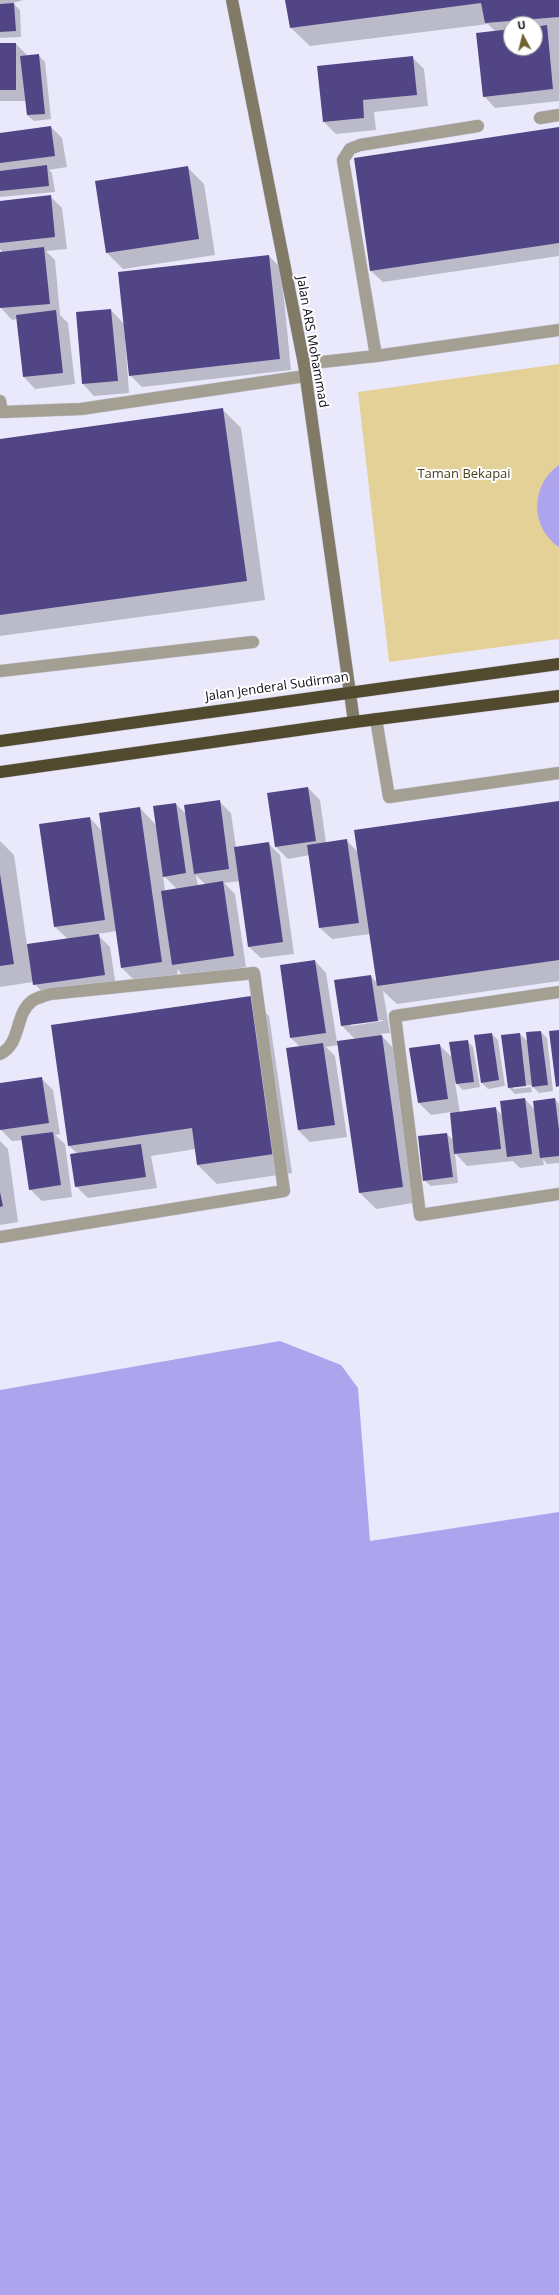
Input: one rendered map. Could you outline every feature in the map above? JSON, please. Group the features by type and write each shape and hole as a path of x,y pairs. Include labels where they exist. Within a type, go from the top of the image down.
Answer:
{"highway":[{"name":"Jalan Jenderal Sudirman","path":"0,740 350,691 559,664"},
{"path":"0,772 376,719 559,696"}],"street":[{"name":"Jalan ARS Mohammad","path":"232,0 305,370 354,722"},
{"path":"540,118 559,115"},
{"path":"376,356 343,160 350,149 360,145 478,126"},
{"path":"0,401 2,412 81,409 305,370 376,356 559,330"},
{"path":"0,671 253,642"},
{"path":"376,719 388,797 559,773"},
{"path":"0,1054 11,1046 18,1031 23,1013 32,1001 50,994 254,973 284,1192 0,1237"},
{"path":"559,992 395,1016 420,1215 559,1194"}],"green space":[{"name":"Taman Bekapai","path":"559,364 559,639 389,662 358,392"}],"shaded area":[{"path":"559,465 559,547 549,539 543,529 537,506 543,484 549,473"},
{"path":"280,1341 341,1365 358,1388 370,1541 559,1512 559,2295 0,2295 0,1390"}],"building":[{"path":"285,0 559,0 559,17 543,18 543,16 503,16 503,22 485,23 481,3 290,28"},
{"path":"14,3 16,31 0,32 0,4"},
{"path":"547,25 553,89 483,97 476,33 503,30 503,56 543,56 543,26"},
{"path":"0,43 16,43 16,90 0,90"},
{"path":"39,54 45,114 27,115 20,56"},
{"path":"413,56 417,95 363,100 364,118 323,122 317,66"},
{"path":"51,126 55,156 0,163 0,133"},
{"path":"559,127 559,243 370,271 354,158"},
{"path":"47,165 49,186 0,191 0,171"},
{"path":"188,166 199,239 106,253 95,181"},
{"path":"51,195 55,237 0,243 0,201"},
{"path":"44,247 50,304 0,308 0,252"},
{"path":"269,255 280,359 129,376 118,272"},
{"path":"111,309 118,381 82,384 76,312"},
{"path":"56,310 63,373 23,377 16,315"},
{"path":"223,408 247,581 0,615 0,439"},
{"path":"308,787 316,841 275,847 267,793"},
{"path":"220,800 229,869 194,874 184,805"},
{"path":"559,801 559,960 377,986 354,830"},
{"path":"176,803 186,873 163,877 153,806"},
{"path":"140,807 162,962 121,968 99,813"},
{"path":"90,817 105,920 54,927 39,824"},
{"path":"347,839 359,923 319,928 307,845"},
{"path":"269,842 283,942 248,947 234,847"},
{"path":"0,874 14,964 0,966"},
{"path":"223,881 234,956 172,965 161,891"},
{"path":"99,934 105,975 33,985 27,944"},
{"path":"315,960 326,1033 290,1038 280,965"},
{"path":"371,975 378,1021 341,1026 334,980"},
{"path":"251,996 274,1154 197,1165 192,1128 68,1146 51,1025"},
{"path":"559,1030 559,1086 556,1087 549,1031"},
{"path":"541,1031 548,1085 532,1087 526,1032"},
{"path":"492,1033 499,1080 481,1083 474,1035"},
{"path":"520,1033 526,1086 508,1088 501,1035"},
{"path":"382,1035 403,1187 359,1193 337,1041"},
{"path":"468,1040 474,1082 456,1084 449,1042"},
{"path":"323,1043 335,1125 298,1130 286,1048"},
{"path":"440,1044 448,1099 418,1103 409,1048"},
{"path":"42,1077 49,1123 0,1130 0,1083"},
{"path":"525,1098 532,1154 507,1157 500,1101"},
{"path":"555,1098 559,1130 559,1156 540,1158 533,1101"},
{"path":"496,1107 501,1149 454,1154 450,1113"},
{"path":"53,1132 61,1185 29,1190 21,1136"},
{"path":"447,1133 453,1177 423,1181 418,1136"},
{"path":"141,1144 146,1177 75,1187 70,1154"},
{"path":"0,1192 3,1206 0,1207"}]}
